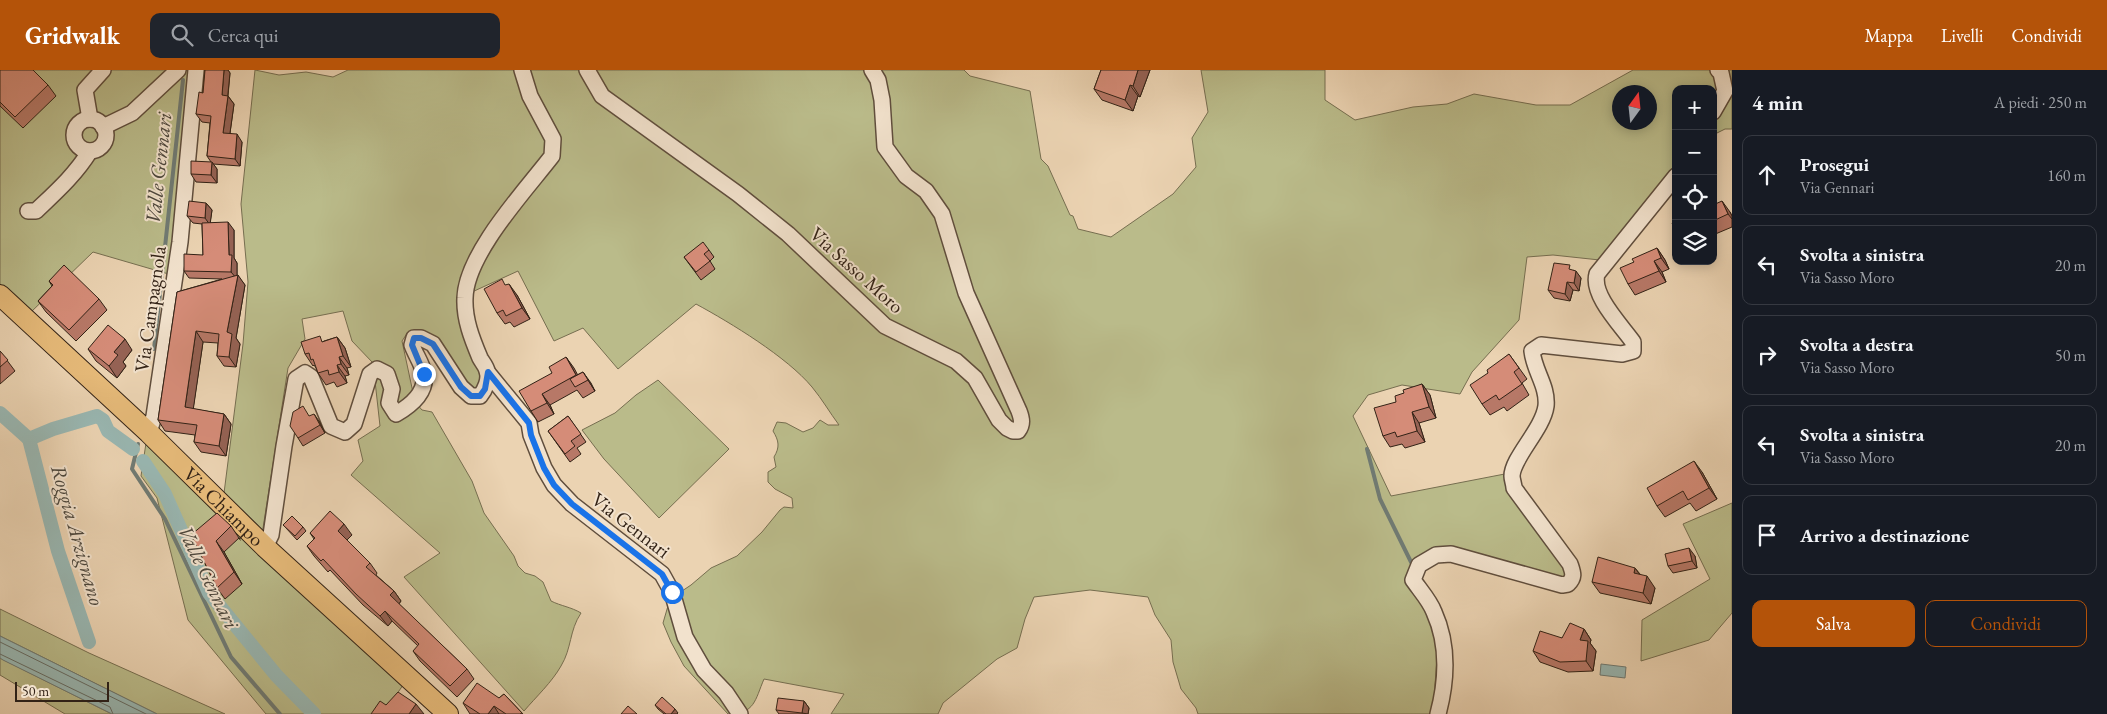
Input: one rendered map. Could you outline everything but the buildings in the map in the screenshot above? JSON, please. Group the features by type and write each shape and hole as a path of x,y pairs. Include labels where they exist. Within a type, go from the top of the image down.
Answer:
{"main road":[{"name":"Via Chiampo","path":"0,295 149,433 265,547 448,714"}],"street":[{"path":"90,119 85,90 103,70"},
{"path":"103,127 132,113 178,70"},
{"name":"Via Campagnola","path":"149,433 154,416 180,242 196,70"},
{"path":"265,547 271,535 296,379 305,373 311,377 331,426 344,432 354,424 370,374 377,369 387,374 392,389 389,403 396,414 409,407 422,392 424,374 412,345 414,338 421,338 433,344 461,387 471,396 480,396 485,389 488,372 470,330 465,298 468,279 488,239 552,156 553,139 530,96 522,70"},
{"name":"Via Sasso Moro","path":"587,70 602,96 738,194 788,234 885,326 956,360 975,378 999,420 1013,432 1018,431 1022,426 1019,411 966,293 942,214 926,191 906,176 885,147 882,100 878,80 872,70"},
{"path":"1717,105 1725,90 1721,73 1718,70"},
{"path":"28,211 36,211 76,172 90,151 104,143 105,132 103,127 100,123 90,119 80,123 74,132 76,143 90,151"},
{"path":"1438,714 1445,690 1442,634 1434,611 1413,580 1419,565 1436,555 1451,554 1562,585 1568,584 1572,580 1574,573 1570,564 1514,488 1512,475 1516,464 1536,432 1545,409 1547,393 1532,358 1532,350 1541,345 1622,354 1633,351 1633,342 1598,294 1594,283 1597,274 1672,181"},
{"name":"Via Gennari","path":"488,372 529,423 531,435 544,468 554,485 572,504 662,574 672,592 685,637 704,670 726,693 740,714"}],"green space":[{"path":"0,70 190,70 172,275 93,252 30,313 0,284"},
{"path":"255,70 279,75 306,72 333,77 348,70 964,70 970,76 1030,91 1041,159 1048,166 1070,215 1073,216 1078,229 1111,237 1173,194 1196,167 1192,138 1208,112 1201,70 1325,70 1325,100 1355,120 1413,107 1447,104 1474,94 1536,105 1570,105 1633,70 1732,70 1732,129 1725,129 1717,133 1717,85 1672,85 1672,184 1609,261 1553,255 1527,257 1519,320 1472,372 1460,394 1402,385 1368,395 1353,416 1391,496 1515,472 1528,512 1578,583 1463,557 1421,562 1412,572 1445,649 1437,656 1433,714 1198,714 1196,708 1181,689 1173,662 1171,640 1155,615 1148,597 1090,590 1034,597 1025,619 1017,648 997,659 943,703 938,714 831,714 844,694 764,679 756,699 749,708 737,713 728,714 684,666 671,642 663,623 670,599 711,568 737,556 784,507 793,508 792,498 775,489 768,482 768,472 776,467 774,457 778,444 773,431 777,422 786,423 803,432 813,428 820,420 828,425 839,425 812,387 788,364 741,331 696,304 618,369 583,328 554,341 518,271 472,292 470,314 487,363 477,392 471,390 440,340 426,332 408,332 402,341 415,402 422,410 432,412 472,481 484,513 514,556 518,566 525,573 535,576 543,582 551,601 581,613 574,626 565,659 549,684 524,711 404,577 440,553 351,475 363,461 358,440 380,426 373,363 352,341 343,311 302,319 305,339 288,368 261,541 410,675 383,714 266,714 188,620 157,498 141,476 148,430 223,501 243,344 248,282 241,204"},
{"path":"658,380 729,449 659,518 604,459 582,430 615,413"},
{"path":"1732,503 1732,613 1709,640 1641,661 1642,620 1710,579 1683,524"},
{"path":"0,609 89,653 225,714 157,714 0,636"},
{"path":"0,658 112,714 65,714 0,675"}],"water":[{"path":"0,636 157,714 112,714 3,660 0,658"},
{"path":"1601,664 1626,667 1625,678 1600,675"}],"waterway":[{"name":"Valle Gennari","path":"154,349 183,80"},
{"name":"Roggia Arzignano","path":"0,413 29,439 53,429 97,416 103,420 108,431 133,449"},
{"name":"Roggia Arzignano","path":"29,439 58,551 89,642"},
{"name":"Valle Gennari","path":"138,444 132,469 165,519 231,657 280,714"},
{"path":"1367,449 1380,499 1411,562"},
{"name":"Roggia Arzignano","path":"143,461 165,494 209,593 276,675 314,714"}],"route":[{"path":"424,374 414,354 412,345 414,338 421,338 433,344 461,387 471,396 480,396 485,389 488,372 529,423 531,435 544,468 554,485 572,504 662,574 672,592"}]}
